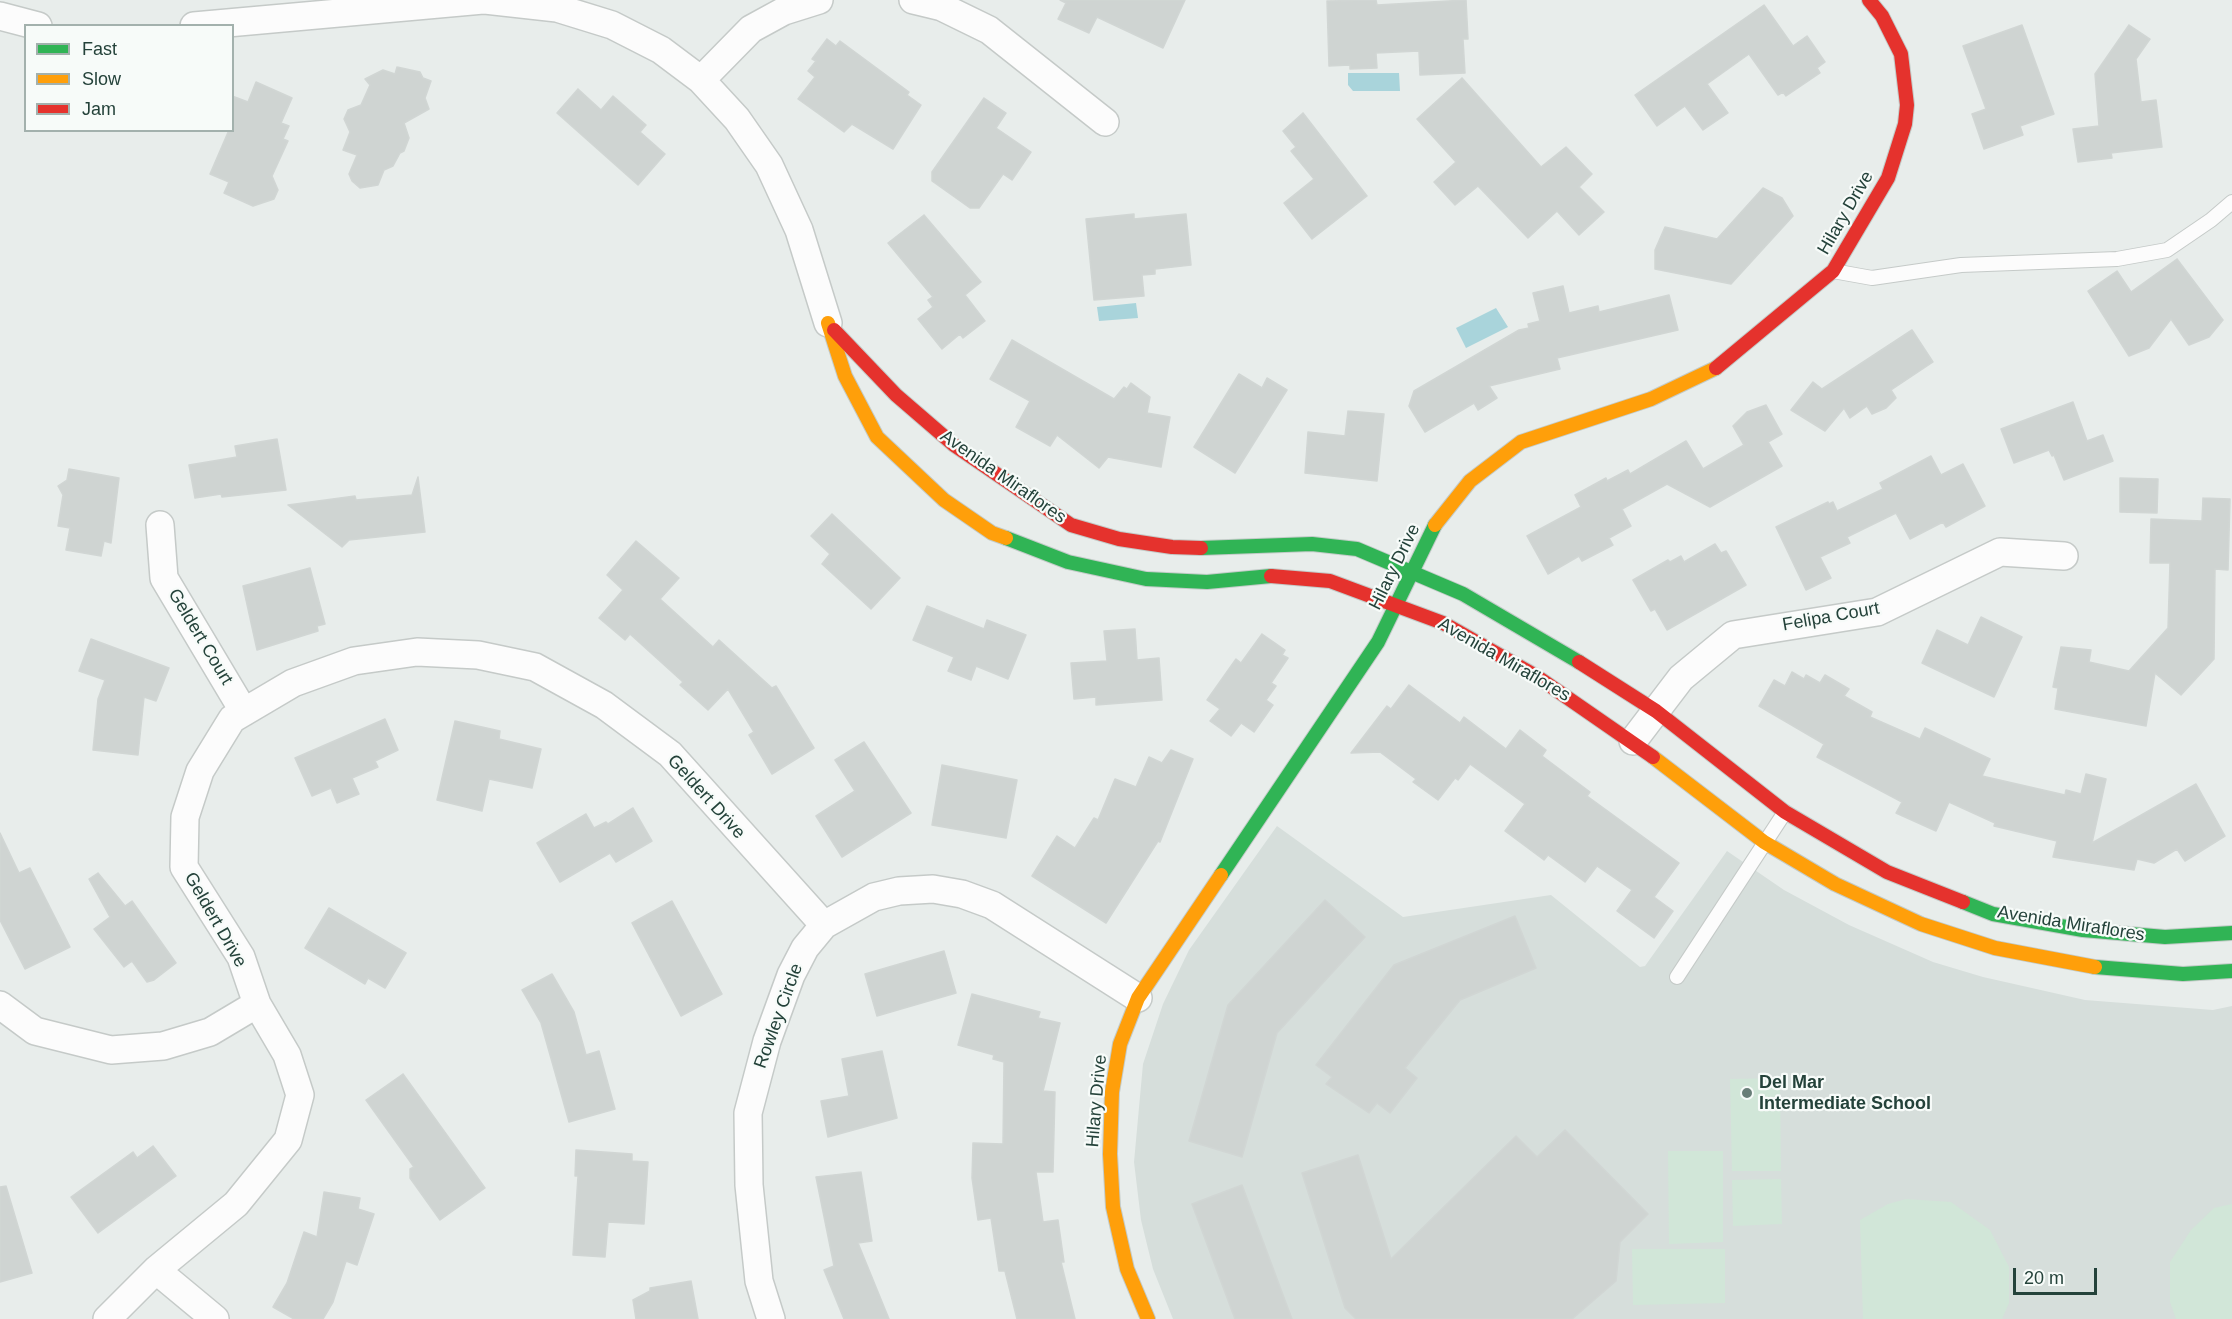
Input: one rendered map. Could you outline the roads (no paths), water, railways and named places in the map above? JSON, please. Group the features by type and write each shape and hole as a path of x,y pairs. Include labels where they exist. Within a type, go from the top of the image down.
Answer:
{"street":[{"name":"Avenida Miraflores","path":"216,24 484,0 557,8 612,25 661,50 701,80 736,119 769,165 799,230 845,376 877,437 944,500 992,533 1068,562 1146,579 1207,582 1277,575 1330,581 1396,604 1443,623 1526,670 1633,741 1764,842 1835,884 1921,924 1995,948 2062,963 2127,972 2183,974 2232,971"},
{"path":"913,0 950,10 989,30 1106,122"},
{"name":"Hilary Drive","path":"1148,1319 1127,1269 1113,1207 1110,1154 1112,1092 1120,1044 1138,998 1378,642 1436,524 1470,481 1521,442 1651,399 1720,366 1833,271 1887,178 1905,124 1907,105 1901,54 1882,16 1869,0"},
{"path":"701,80 752,29 805,2"},
{"path":"0,16 30,24"},
{"name":"Avenida Miraflores","path":"828,323 896,395 954,446 1071,525 1119,539 1172,547 1218,548 1312,544 1357,549 1463,594 1547,641 1656,711 1785,812 1887,872 1993,914 2109,934 2164,937 2232,933"},
{"name":"Geldert Court","path":"160,525 164,578 244,712"},
{"name":"Felipa Court","path":"1633,741 1681,678 1733,635 1877,612 2000,552 2064,556"},
{"name":"Geldert Drive","path":"107,1319 156,1270 236,1204 288,1140 300,1095 287,1055 256,1004 241,957 184,867 185,817 200,771 232,719 293,683 354,661 417,652 478,655 535,667 604,705 670,754 824,925"},
{"name":"Rowley Circle","path":"771,1319 759,1281 749,1185 748,1113 768,1041 791,975 805,948 824,925 874,897 899,891 933,889 962,894 992,904 1138,998"},
{"path":"2195,936 2223,919"},
{"path":"0,1005 35,1031 111,1050 163,1046 201,1035 256,1004"},
{"path":"156,1270 215,1319"}],"lane":[{"path":"1833,271 1872,278 1961,266 2117,258 2157,252 2167,250 2211,220 2232,202"},
{"path":"1677,977 1785,812"}],"water":[{"path":"1348,73 1399,73 1400,91 1353,91 1348,85"},
{"path":"1136,303 1138,318 1099,321 1097,307"},
{"path":"1496,308 1508,327 1466,348 1456,328"}],"place":[{"name":"Del Mar Intermediate School","path":"1747,1093"}]}
